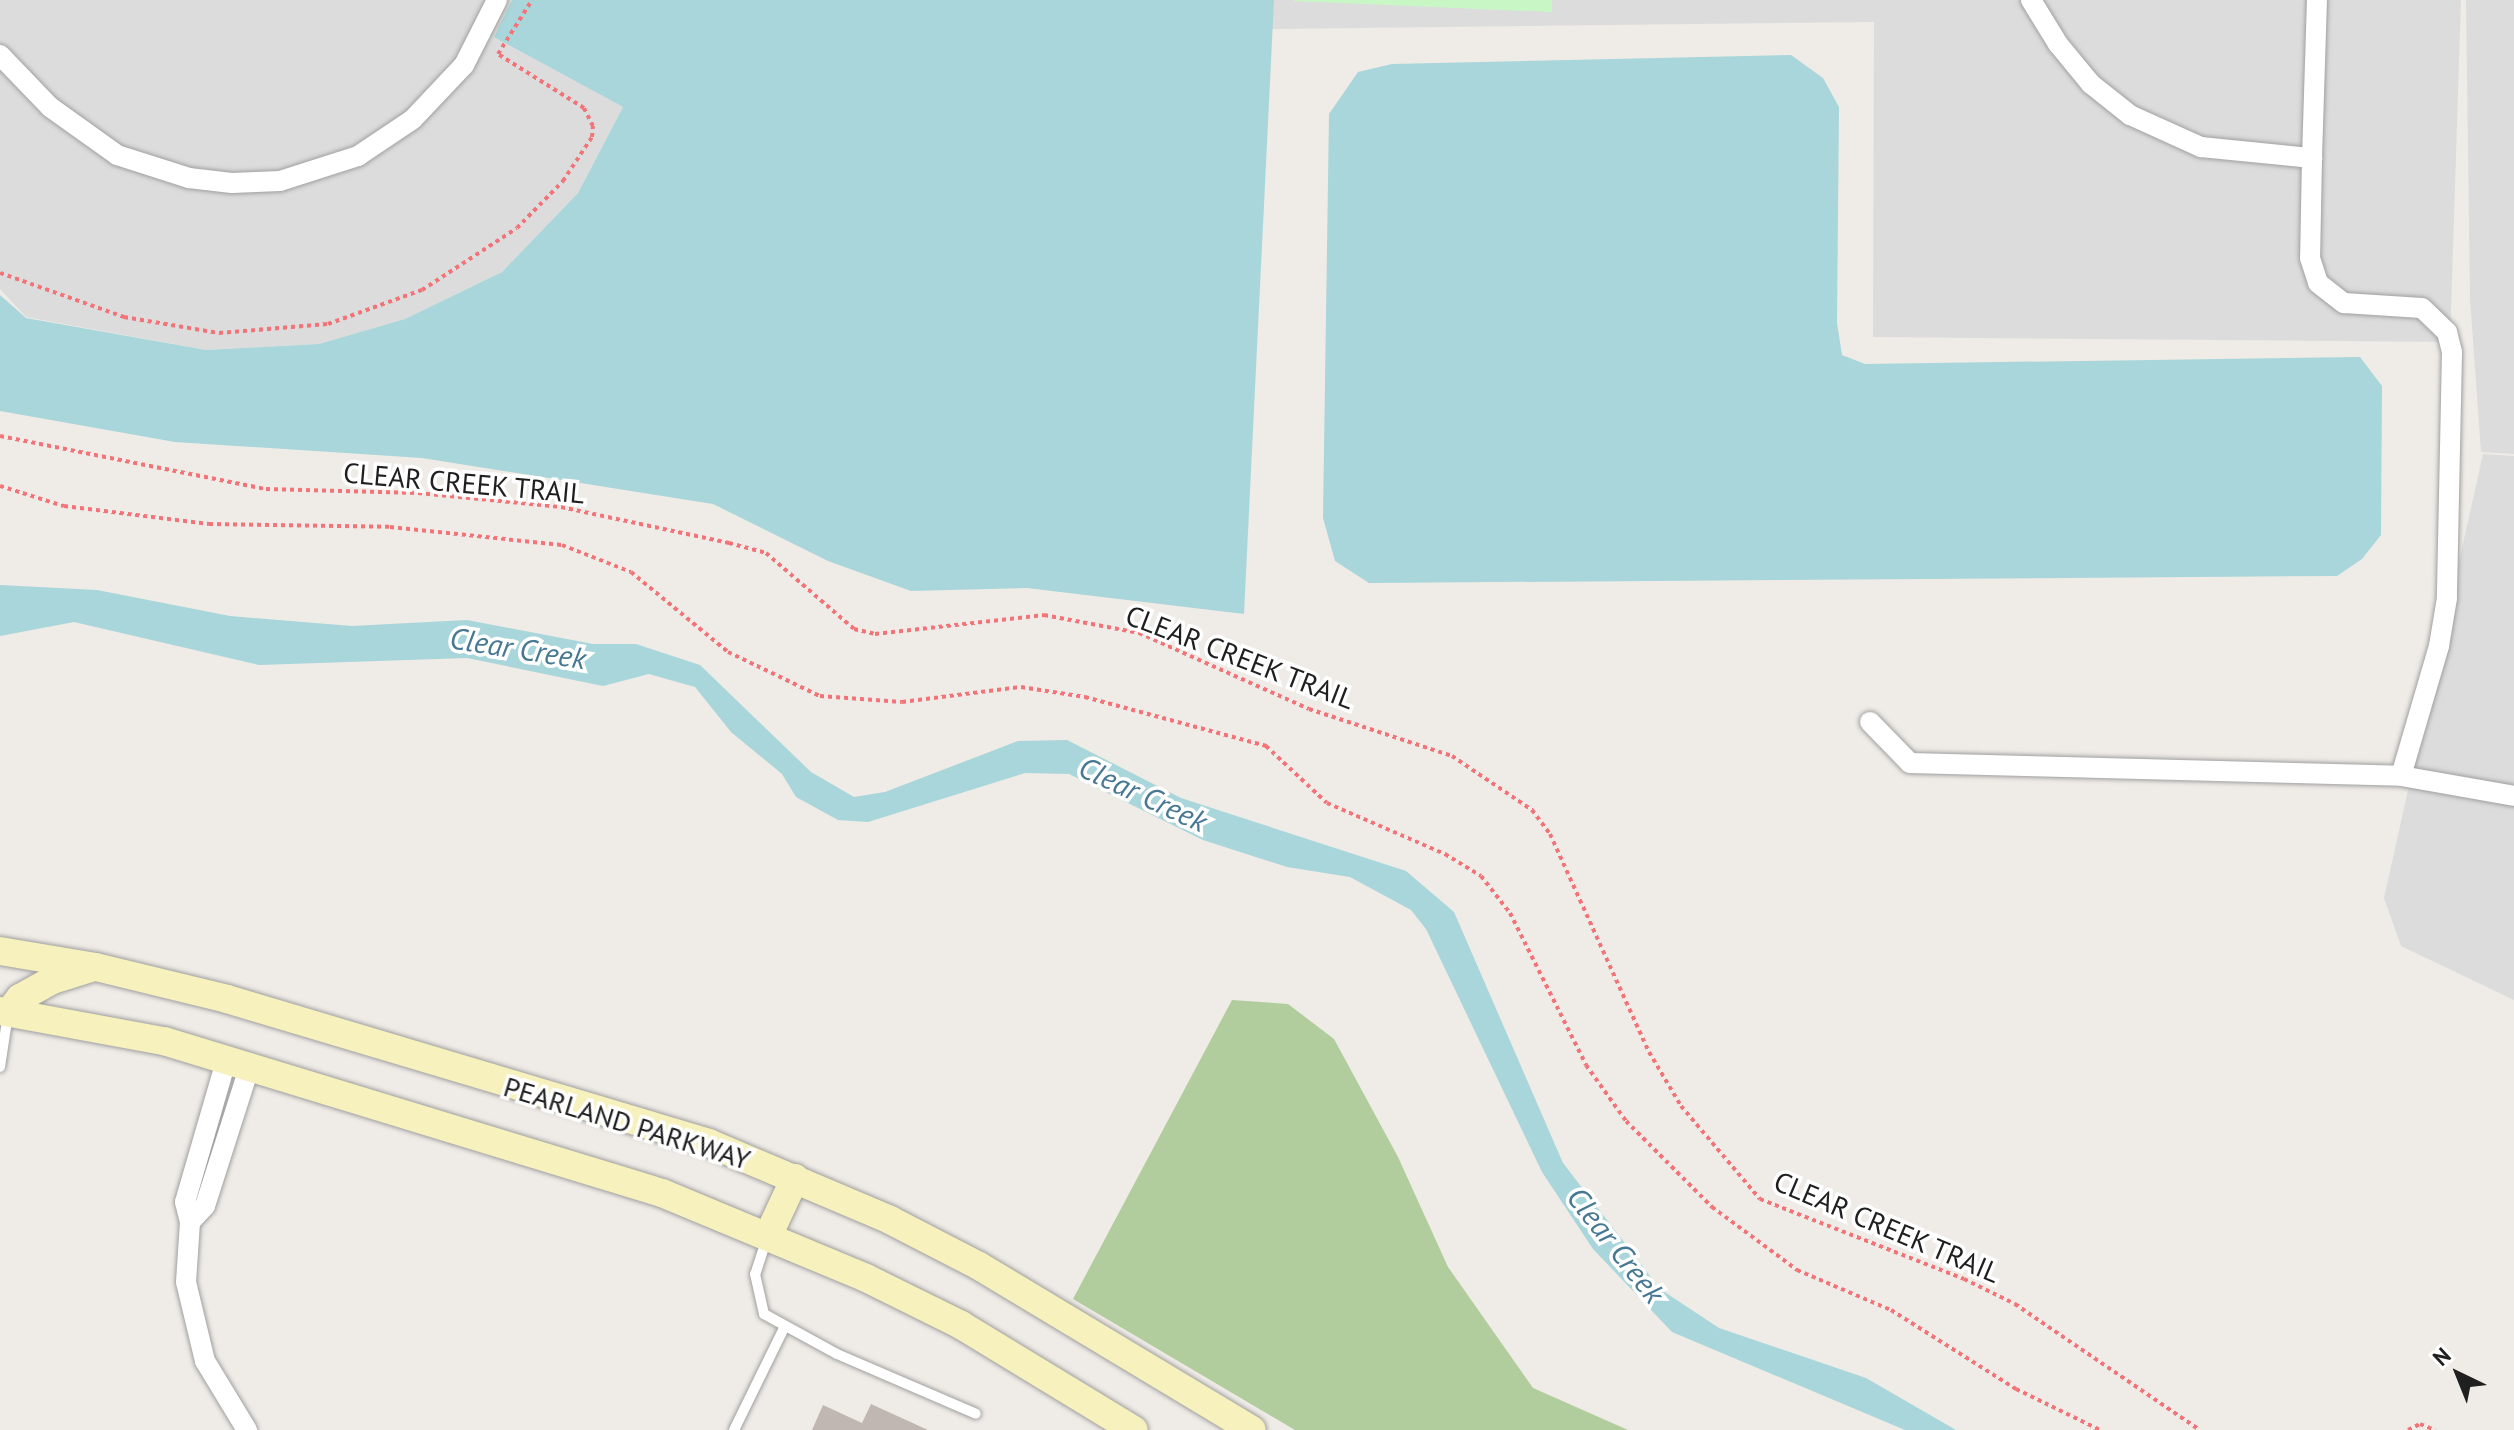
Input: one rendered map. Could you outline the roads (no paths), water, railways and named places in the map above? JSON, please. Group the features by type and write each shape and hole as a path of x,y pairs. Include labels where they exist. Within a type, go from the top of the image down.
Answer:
{"main road":[{"name":"PEARLAND PARKWAY","path":"0,951 96,967 227,999 709,1143 795,1178 979,1266 1252,1430"},
{"path":"4,1011 52,980 96,967"},
{"name":"PEARLAND PARKWAY","path":"4,1011 164,1041 662,1193 768,1236 961,1325 1134,1430"},
{"path":"768,1236 795,1178"}],"street":[{"path":"0,55 72,126 117,155 189,178 232,183 280,181 358,156 413,119 464,65 497,0"},
{"path":"2031,0 2058,44 2091,84 2130,115 2201,147 2312,158"},
{"path":"2317,0 2310,258 2318,283 2344,303 2422,308 2447,332 2452,352 2447,598 2439,646 2401,776"},
{"path":"1870,722 1910,763 2401,776 2514,796"},
{"path":"237,1064 185,1202 190,1222 186,1282 195,1332 220,1390 247,1430"}],"lane":[{"path":"0,1067 4,1011"},
{"path":"768,1236 755,1274 764,1314 976,1414"},
{"path":"734,1430 785,1326"}],"water":[{"path":"512,0 1274,0 1244,614 1027,588 911,591 828,561 713,504 422,458 175,442 0,411 0,295 26,318 206,350 319,344 405,319 502,272 578,193 623,107 494,37"},
{"path":"1791,55 1823,78 1839,107 1837,323 1842,355 1865,364 2360,357 2382,386 2381,535 2362,559 2337,576 1369,583 1335,561 1323,518 1329,114 1358,72 1392,64"},
{"name":"Clear Creek","path":"0,585 97,590 230,616 352,626 467,620 593,644 636,644 700,665 811,772 854,797 885,792 1018,741 1067,740 1181,798 1406,871 1454,912 1563,1163 1660,1289 1719,1328 1866,1378 1956,1430 1905,1430 1672,1332 1593,1249 1542,1172 1426,929 1411,910 1350,877 1287,867 1203,840 1069,774 1025,773 868,822 838,820 796,797 782,774 731,732 695,687 649,674 603,686 467,658 259,665 74,622 0,636"}]}
